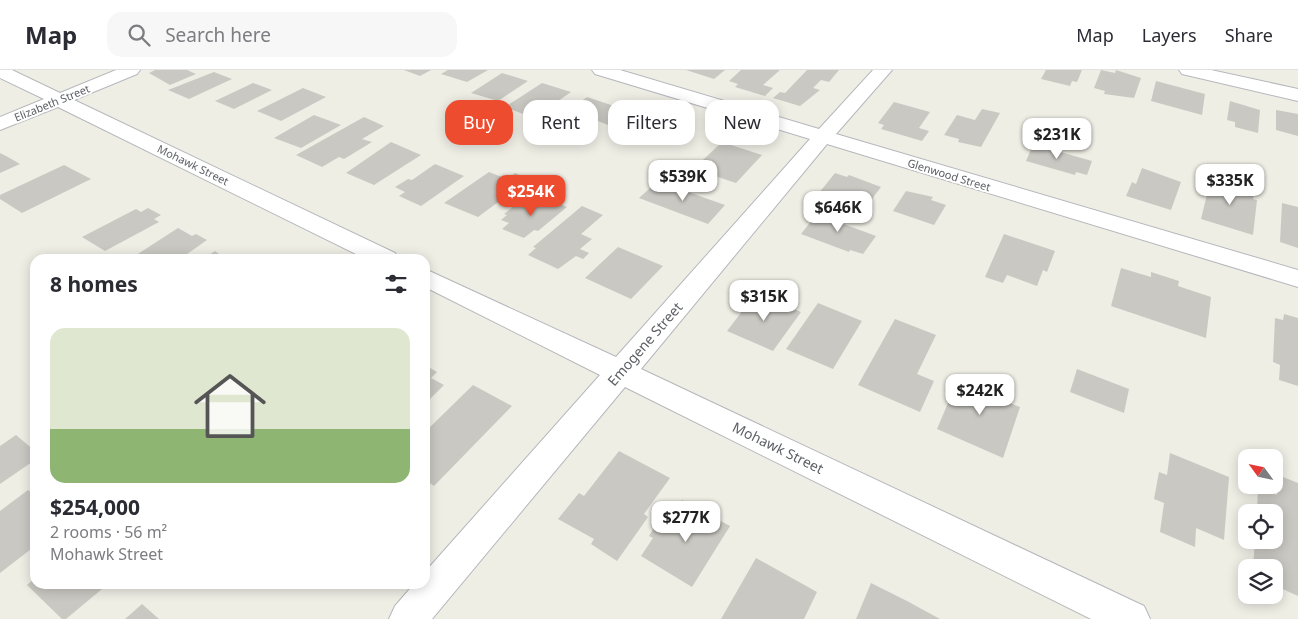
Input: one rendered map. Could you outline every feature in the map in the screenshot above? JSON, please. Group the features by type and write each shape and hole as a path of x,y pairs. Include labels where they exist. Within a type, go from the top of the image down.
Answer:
{"street":[{"name":"Elizabeth Street","path":"0,124 131,70"},
{"name":"Glenwood Street","path":"601,70 1298,280"},
{"name":"Emogene Street","path":"408,619 822,138 883,70"},
{"path":"1188,70 1298,94"},
{"name":"Mohawk Street","path":"0,71 376,254"},
{"name":"Mohawk Street","path":"430,280 1131,619"}],"building":[{"path":"155,70 187,70 196,74 170,85 149,73"},
{"path":"404,70 431,70 420,76"},
{"path":"448,70 488,70 467,82 441,74"},
{"path":"686,70 725,70 714,79"},
{"path":"741,70 780,70 763,85 773,88 765,96 735,87 738,84 729,81"},
{"path":"807,70 839,70 829,82 821,80 813,88 820,90 800,106 773,98 780,92 785,93"},
{"path":"1046,70 1082,70 1077,82 1072,81 1070,86 1041,79"},
{"path":"1101,70 1115,73 1116,70 1141,78 1134,98 1104,94 1105,91 1094,88"},
{"path":"214,72 232,79 189,99 168,90"},
{"path":"502,73 528,81 500,100 471,93"},
{"path":"1156,81 1205,94 1202,115 1151,101"},
{"path":"253,83 272,90 234,109 215,101"},
{"path":"542,83 571,92 560,100 523,100 523,114 513,110 513,102"},
{"path":"303,88 326,97 281,121 257,111"},
{"path":"587,97 596,100 583,100"},
{"path":"598,101 608,104 608,125 598,121"},
{"path":"1230,101 1260,110 1258,133 1235,127 1235,122 1227,120"},
{"path":"894,102 930,112 919,128 929,131 922,141 881,129 884,125 878,123"},
{"path":"982,109 1000,113 981,147 958,142 959,139 944,135 957,115 975,120"},
{"path":"1276,110 1298,114 1298,136 1276,130"},
{"path":"314,115 341,125 301,148 274,138"},
{"path":"364,117 384,126 362,139 372,142 344,159 339,157 322,167 296,155"},
{"path":"1035,140 1052,145 1050,149 1092,161 1087,175 1076,172 1075,175 1026,161"},
{"path":"391,142 421,155 374,185 346,173"},
{"path":"719,145 731,145 762,155 736,183 715,176 708,183 686,176"},
{"path":"0,153 8,157 20,164 0,173"},
{"path":"435,164 464,176 421,206 399,196 405,192 395,187 408,179 412,180"},
{"path":"64,165 91,179 22,213 0,199 0,195"},
{"path":"1142,168 1181,182 1171,210 1126,196 1132,182 1136,184"},
{"path":"489,172 507,179 515,173 529,179 478,217 444,203"},
{"path":"835,173 847,177 849,175 881,187 865,208 819,193"},
{"path":"1211,178 1255,190 1253,199 1257,200 1253,235 1201,219"},
{"path":"658,181 725,205 708,224 639,198"},
{"path":"906,191 933,197 931,200 946,205 934,225 893,211"},
{"path":"545,198 567,207 538,231 534,230 524,238 502,229 509,223 501,220 507,215 504,214 518,203 524,205 527,203 535,206"},
{"path":"1282,203 1298,207 1298,248 1280,242"},
{"path":"582,206 603,215 581,234 592,239 580,249 589,253 583,259 576,256 558,269 528,255 536,248 533,247"},
{"path":"148,208 161,215 154,219 159,222 105,251 82,237 136,209 141,212"},
{"path":"820,210 842,218 838,222 876,236 863,254 850,250 849,252 801,234"},
{"path":"178,228 192,236 196,234 207,240 187,254 138,254"},
{"path":"1004,234 1055,251 1047,272 1043,270 1037,286 1007,275 1003,283 985,277"},
{"path":"618,247 663,266 631,299 585,278"},
{"path":"1121,268 1151,277 1151,272 1179,281 1178,286 1211,297 1206,338 1111,306"},
{"path":"756,293 801,312 773,351 727,331"},
{"path":"818,303 862,321 833,369 786,349"},
{"path":"1284,314 1298,318 1298,386 1279,380 1280,365 1273,362 1275,318 1283,320"},
{"path":"895,319 936,335 917,374 934,381 920,412 858,385"},
{"path":"430,368 437,372 431,378 444,385 430,399"},
{"path":"1077,369 1129,389 1124,413 1070,392"},
{"path":"959,377 979,385 982,378 1004,387 999,399 1020,407 1003,458 937,429"},
{"path":"473,385 512,406 434,486 430,483 430,427"},
{"path":"16,435 30,447 30,463 0,484 0,446"},
{"path":"619,451 670,478 644,514 648,517 617,561 591,544 594,539 558,519 579,493 584,496"},
{"path":"1170,453 1229,477 1224,540 1196,528 1195,547 1160,532 1164,503 1154,499 1159,472 1167,475"},
{"path":"1283,477 1298,483 1298,596 1283,589 1283,559 1254,559 1254,549 1283,549 1283,504 1257,504 1258,494 1283,494"},
{"path":"28,490 30,491 30,550 0,573 0,511"},
{"path":"682,500 730,526 692,587 641,556 653,538 649,536 656,525 662,529"},
{"path":"756,558 817,592 804,619 721,619"},
{"path":"871,583 907,601 940,619 856,619"},
{"path":"31,589 102,589 66,619 62,619"},
{"path":"142,604 159,619 125,619"}]}
